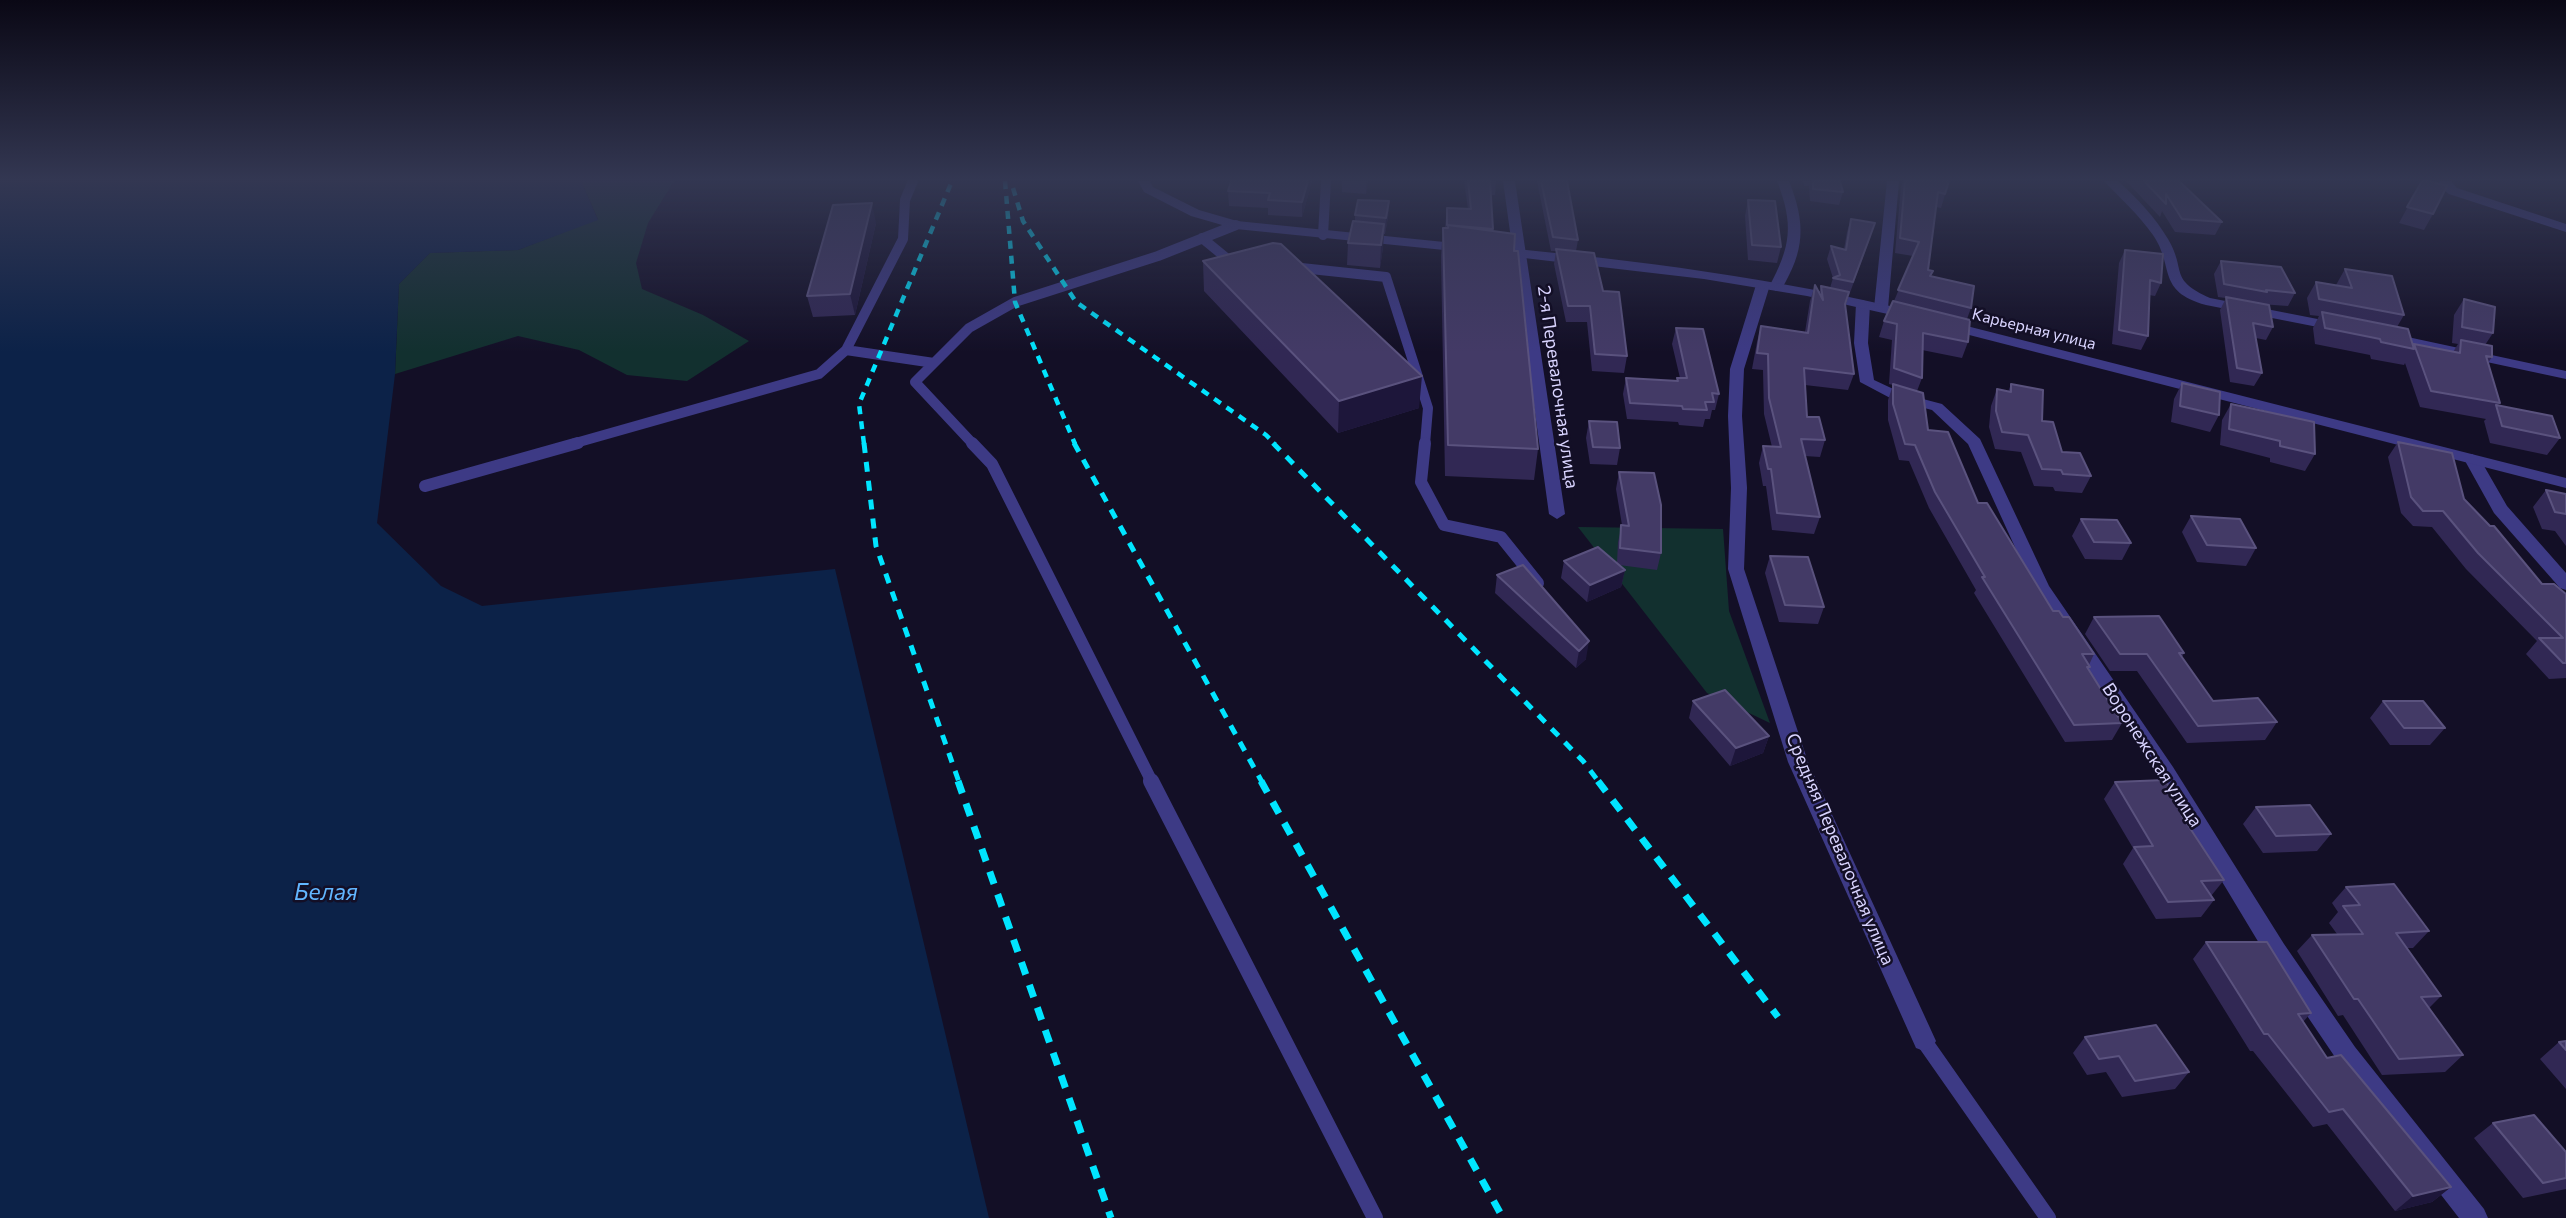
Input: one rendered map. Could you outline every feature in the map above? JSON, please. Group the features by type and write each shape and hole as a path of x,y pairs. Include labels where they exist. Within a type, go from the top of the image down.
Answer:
{"street":[{"name":"Карьерная улица","path":"1354,238 1654,268 1770,286 1872,306 2566,483"},
{"name":"2-я Перевалочная улица","path":"1518,238 1557,514"},
{"name":"Средняя Перевалочная улица","path":"1795,238 1794,254 1770,286 1737,369 1735,415 1739,488 1736,569 1798,762 1924,1041"},
{"path":"1872,306 1883,238"},
{"path":"2161,238 2174,281 2189,294 2206,301 2350,329"},
{"name":"Воронежская улица","path":"1872,306 1861,343 1867,382 1899,397 1937,407 1975,442 2041,587 2166,772 2276,951 2347,1055 2475,1218"},
{"path":"2376,334 2566,375"},
{"path":"2472,459 2500,509 2566,584"}],"lane":[{"path":"425,486 819,374 846,350 903,238"},
{"path":"1243,262 1230,261 1202,238 1016,302 969,328 915,382 992,464 1375,1218"},
{"path":"1282,266 1386,277 1429,408 1421,482 1444,525 1501,537 1544,590"},
{"path":"846,350 934,363"},
{"path":"1924,1041 2048,1218"}],"green space":[{"path":"549,238 644,238 636,263 642,289 703,315 749,341 687,381 627,375 579,350 518,336 395,374 399,284 430,253 518,250"},
{"path":"1578,527 1723,529 1729,611 1770,723 1707,693"}],"water":[{"name":"Белая","path":"0,238 550,238 518,250 430,253 399,284 395,374 377,523 441,586 482,606 835,569 989,1218 0,1218"}],"building":[{"path":"824,238 864,238 850,294 807,296"},
{"path":"1349,238 1382,238 1381,245 1348,243"},
{"path":"1443,238 1515,238 1514,251 1518,251 1538,449 1448,445"},
{"path":"1751,238 1780,238 1781,247 1752,245"},
{"path":"1848,238 1869,238 1853,282 1833,278 1840,275 1831,246 1846,250"},
{"path":"1900,238 1932,238 1928,270 1933,271 1930,276 1974,286 1971,308 1898,290 1919,242"},
{"path":"1273,243 1281,244 1422,376 1339,401 1203,261"},
{"path":"1556,249 1594,253 1603,291 1619,292 1627,356 1595,354 1590,306 1568,306"},
{"path":"2125,250 2163,254 2161,283 2150,280 2148,336 2119,330"},
{"path":"2221,261 2281,267 2295,293 2266,290 2267,292 2224,284"},
{"path":"2345,269 2392,276 2404,315 2319,299 2316,282 2352,288"},
{"path":"1815,285 1823,300 1821,286 1849,292 1845,304 1854,374 1804,368 1807,417 1819,417 1825,440 1801,439 1820,517 1777,513 1771,469 1768,469 1763,446 1781,447 1769,398 1768,354 1757,353 1761,326 1808,333"},
{"path":"2226,297 2269,305 2273,327 2253,323 2262,373 2237,368"},
{"path":"2464,299 2495,307 2493,333 2462,327"},
{"path":"1893,301 1970,320 1968,342 1923,333 1922,378 1894,368 1897,324 1884,321"},
{"path":"2322,312 2408,329 2414,349 2325,328"},
{"path":"1676,328 1703,329 1719,394 1712,393 1714,402 1705,402 1707,410 1630,403 1626,378 1678,381 1677,378 1687,378"},
{"path":"2461,340 2492,346 2492,357 2486,356 2500,403 2431,391 2414,344 2460,353"},
{"path":"2182,383 2220,392 2219,415 2180,406"},
{"path":"1893,384 1923,393 1928,430 1948,432 1978,503 1987,503 2053,611 2059,611 2063,617 2069,617 2094,654 2082,654 2090,667 2087,667 2122,723 2074,725 1982,577 1985,577 1935,492 1915,445 1905,444 1893,404"},
{"path":"2011,384 2043,390 2042,421 2053,422 2062,452 2080,453 2091,476 2042,469 2028,435 2002,432 1996,411 1997,389 2011,392"},
{"path":"2231,404 2314,422 2315,454 2280,446 2280,441 2229,429"},
{"path":"2496,405 2552,416 2560,438 2502,426"},
{"path":"1589,421 1617,422 1620,448 1593,447"},
{"path":"2398,442 2452,453 2464,499 2490,526 2494,526 2542,584 2554,584 2566,594 2566,663 2539,638 2563,638 2478,553 2443,511 2423,511 2411,497"},
{"path":"1619,472 1654,473 1661,505 1661,553 1620,548 1621,525 1629,526"},
{"path":"2546,490 2566,494 2566,514 2555,512"},
{"path":"2191,516 2240,519 2256,548 2207,545"},
{"path":"2081,519 2117,520 2131,543 2094,542"},
{"path":"1598,547 1625,570 1590,585 1564,561"},
{"path":"1770,556 1808,557 1824,607 1785,605"},
{"path":"1523,565 1589,641 1579,651 1497,575"},
{"path":"2159,616 2184,653 2179,653 2213,701 2258,698 2277,722 2198,726 2147,654 2120,654 2094,617"},
{"path":"1725,690 1769,736 1736,748 1693,701"},
{"path":"2383,701 2423,701 2445,728 2404,728"},
{"path":"2165,780 2187,816 2182,816 2224,880 2201,881 2214,900 2168,902 2134,847 2153,846 2115,782"},
{"path":"2310,805 2331,834 2276,836 2256,807"},
{"path":"2394,884 2429,931 2396,933 2441,996 2421,997 2463,1055 2399,1059 2358,999 2354,999 2312,935 2363,934 2343,906 2360,905 2346,887"},
{"path":"2206,942 2267,942 2311,1013 2298,1014 2327,1058 2341,1055 2451,1187 2413,1196 2343,1109 2329,1112 2268,1034 2264,1034"},
{"path":"2156,1025 2189,1072 2135,1081 2119,1056 2099,1059 2085,1037"},
{"path":"2566,1041 2566,1050 2559,1042"},
{"path":"2534,1115 2566,1152 2566,1178 2543,1183 2493,1123"}],"railway":[{"path":"864,444 859,404 928,238"},
{"path":"1010,238 1015,302 1075,444"},
{"path":"1034,238 1076,302 1275,444"},
{"path":"864,443 876,546 959,782"},
{"path":"1074,443 1262,782"},
{"path":"1273,443 1583,761 1599,782"},
{"path":"958,781 1111,1218"},
{"path":"1261,781 1503,1218"},
{"path":"1598,781 1778,1017"}]}
